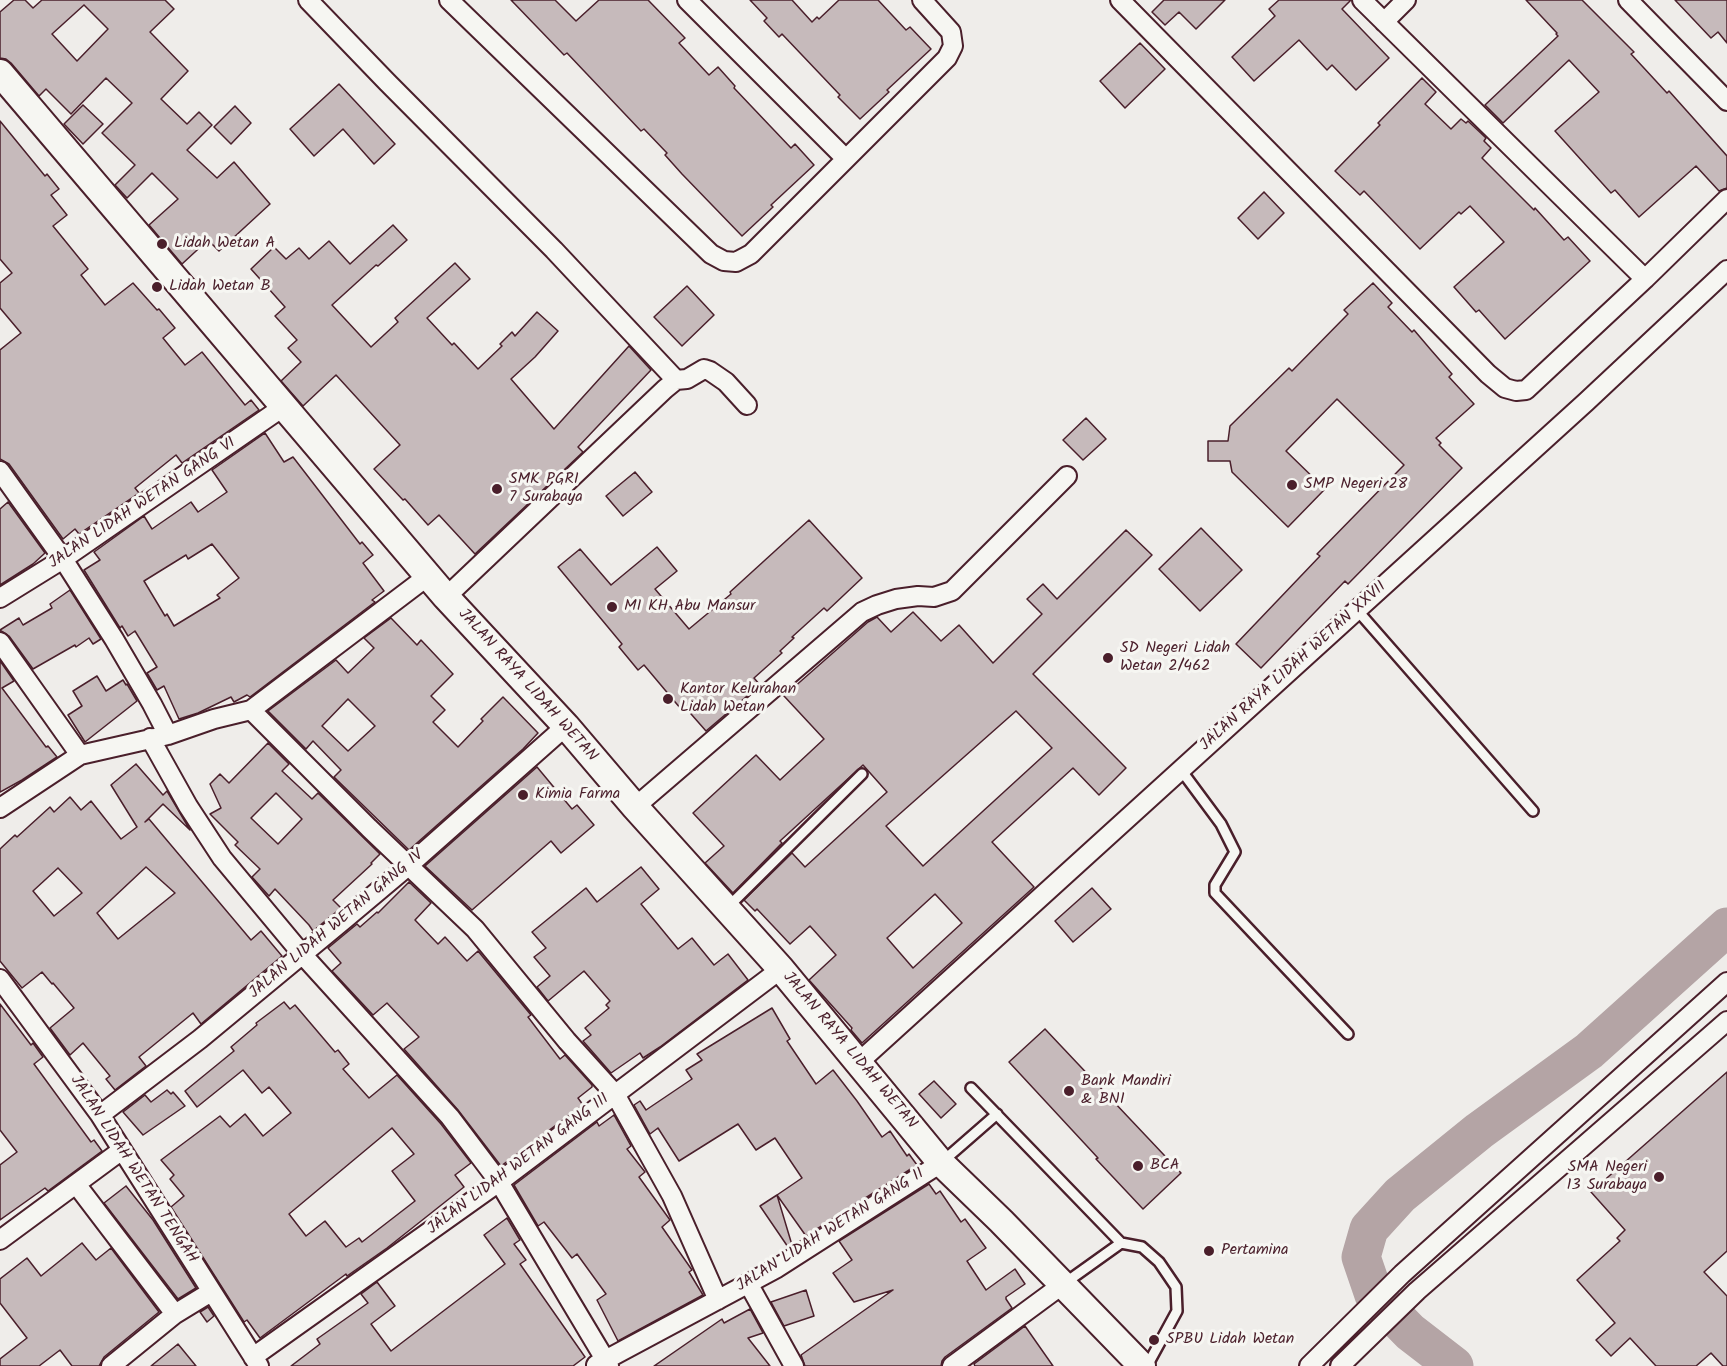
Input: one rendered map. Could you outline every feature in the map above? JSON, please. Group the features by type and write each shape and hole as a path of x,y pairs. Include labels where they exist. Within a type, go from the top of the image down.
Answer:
{"main road":[{"name":"JALAN RAYA LIDAH WETAN","path":"0,73 446,597 566,726 635,807 782,969 941,1163 1144,1366"}],"street":[{"path":"308,0 554,250 676,380"},
{"path":"449,0 702,246 724,261 736,262 751,254 947,58 953,46 951,32 922,0"},
{"path":"687,0 846,159"},
{"path":"1120,0 1488,374 1505,388 1516,391 1526,390 1727,199"},
{"path":"1362,0 1645,279"},
{"path":"1384,22 1406,0"},
{"path":"1628,0 1727,101"},
{"name":"JALAN RAYA LIDAH WETAN XXVII","path":"859,1062 1586,402 1727,270"},
{"path":"446,597 676,380 687,379 704,369 710,371 726,382 747,405"},
{"name":"JALAN LIDAH WETAN GANG VI","path":"0,597 63,559 284,407"},
{"path":"0,471 63,559 120,648 168,735"},
{"path":"635,807 862,612 877,604 896,599 918,596 934,597 952,591 1067,476"},
{"path":"0,808 80,755 168,735 214,719 251,710 429,576"},
{"path":"0,642 80,755"},
{"path":"251,710 475,930 567,1041 615,1094 672,1196 718,1300"},
{"name":"JALAN LIDAH WETAN GANG IV","path":"100,1115 200,1039 408,866 566,726"},
{"path":"150,738 188,806 222,858 302,954 450,1117 499,1182 603,1364"},
{"name":"JALAN LIDAH WETAN GANG III","path":"256,1362 782,969"},
{"name":"JALAN LIDAH WETAN TENGAH","path":"0,979 100,1115 256,1362"},
{"path":"1309,1366 1402,1274 1727,982"},
{"path":"1340,1366 1417,1291 1727,1021"},
{"path":"0,1239 122,1150"},
{"name":"JALAN LIDAH WETAN GANG II","path":"603,1364 777,1268 941,1163"},
{"path":"76,1184 174,1314"},
{"path":"1430,1249 1449,1265"},
{"path":"748,1283 794,1366"},
{"path":"952,1366 1062,1285"},
{"path":"111,1366 174,1314 211,1292"}],"lane":[{"path":"1357,610 1533,811"},
{"path":"1181,770 1221,824 1235,852 1215,885 1215,893 1348,1034"},
{"path":"727,908 862,774"},
{"path":"971,1088 1121,1242 1142,1246 1159,1262 1176,1287 1177,1311 1144,1366"},
{"path":"941,1163 997,1114"},
{"path":"1062,1285 1121,1242"}],"building":[{"path":"14,0 25,0 33,8 42,0 165,0 174,9 150,32 188,71 161,99 187,124 199,112 212,125 187,150 217,178 234,162 270,204 219,251 208,240 182,264 149,225 178,199 152,173 127,198 115,185 135,165 102,133 132,103 106,78 71,114 46,89 39,96 11,63 0,58 0,12","holes":["84,5 108,29 77,61 52,34"]},
{"path":"511,0 555,0 576,21 599,0 648,0 685,38 679,43 709,75 718,67 735,86 734,88 791,148 795,144 814,165 742,236 682,174 665,155 667,153 644,129 641,131 567,53 564,55"},
{"path":"750,0 792,0 812,22 817,17 819,19 839,0 878,0 906,30 910,27 931,49 860,119 782,34 779,37 764,21 767,18"},
{"path":"1164,0 1225,0 1196,29 1179,12 1165,25 1152,12"},
{"path":"1279,0 1351,0 1342,9 1389,58 1356,90 1332,65 1327,70 1299,40 1254,81 1232,57 1275,16 1269,9"},
{"path":"1526,0 1582,0 1634,52 1631,54 1667,93 1669,91 1727,156 1727,188 1719,191 1696,166 1639,217 1615,190 1611,193 1555,131 1599,92 1569,60 1503,123 1485,105 1558,36"},
{"path":"1675,0 1727,0 1727,43 1718,32 1711,38"},
{"path":"1140,43 1165,69 1125,108 1100,81"},
{"path":"1422,78 1436,92 1425,104 1451,129 1461,119 1466,123 1468,121 1486,138 1484,141 1491,148 1482,158 1534,210 1535,208 1564,240 1568,237 1590,261 1505,339 1454,287 1504,242 1470,206 1461,214 1459,212 1420,249 1364,191 1360,195 1335,171"},
{"path":"339,84 395,144 374,164 343,129 314,156 290,129"},
{"path":"83,105 103,124 83,144 64,124"},
{"path":"235,106 251,123 231,144 214,127"},
{"path":"0,121 45,176 47,174 59,189 51,195 67,215 53,226 88,269 81,275 105,305 133,283 175,328 163,338 185,365 202,352 245,405 251,400 259,410 182,463 176,455 135,488 139,493 79,534 75,529 63,539 9,464 0,459 0,350 21,333 0,308 0,283 12,273 0,259"},
{"path":"1264,192 1284,213 1258,239 1238,218"},
{"path":"393,225 407,240 332,305 371,347 398,322 395,318 455,263 470,279 427,318 478,369 502,346 500,344 512,332 515,336 537,312 558,331 511,379 554,429 629,346 651,370 578,447 583,452 475,554 439,515 428,525 374,469 400,445 336,375 303,406 281,381 301,362 288,348 297,340 275,316 285,307 251,269 274,247 286,259 299,248 309,259 329,241 350,264"},
{"path":"1373,283 1392,303 1388,307 1412,332 1414,330 1452,374 1449,377 1474,404 1436,438 1441,443 1439,445 1462,468 1348,584 1345,581 1261,668 1236,644 1320,556 1317,554 1404,465 1337,399 1286,451 1325,489 1288,527 1232,472 1230,461 1208,461 1208,441 1228,441 1230,426 1289,368 1292,371 1348,314 1344,310"},
{"path":"687,286 714,315 682,346 654,317"},
{"path":"1086,418 1106,439 1083,460 1063,440"},
{"path":"265,433 284,462 293,457 360,544 362,542 373,555 363,563 384,591 372,600 375,602 250,697 247,695 234,702 231,697 198,713 179,719 164,686 157,690 147,673 157,667 135,631 128,636 122,626 120,628 84,570 100,560 94,552 144,516 152,529 191,502 198,512 227,492 212,470","holes":["212,544 239,578 217,595 220,598 174,626 167,614 165,616 144,581 186,555 188,559"]},
{"path":"635,472 652,492 623,516 606,496"},
{"path":"8,502 45,553 33,564 0,585 0,509"},
{"path":"809,520 862,578 827,611 824,608 792,637 794,638 780,651 782,653 754,678 760,685 706,731 684,706 681,709 644,665 638,670 619,647 622,644 558,567 580,549 611,585 657,547 677,571 655,589 689,629 731,594 730,592"},
{"path":"1201,528 1242,570 1200,611 1159,569"},
{"path":"1126,530 1152,555 1033,674 1126,768 1099,795 1073,768 992,842 1034,887 862,1043 851,1030 852,1028 809,980 836,955 810,926 790,944 757,909 755,911 744,900 792,853 805,867 887,792 863,765 780,841 782,843 733,893 705,863 724,846 693,813 756,755 780,780 824,739 784,696 868,622 877,617 891,632 913,612 941,641 959,625 993,663 1042,614 1027,599 1043,584 1057,599","holes":["1016,711 1052,748 923,866 886,826","935,894 962,923 913,968 887,938"]},
{"path":"70,590 101,639 93,644 89,638 33,669 9,636 0,630 19,618 23,625 52,608 50,604"},
{"path":"391,618 417,645 421,640 453,674 431,696 445,710 433,722 458,747 503,697 538,733 409,850 334,777 341,770 313,741 306,749 268,711 336,660 348,673 374,648 364,638","holes":["348,699 375,726 348,751 322,726"]},
{"path":"0,661 14,681 2,688 46,747 48,746 57,757 0,792"},
{"path":"97,676 106,691 123,680 137,701 85,742 68,715 82,706 73,691"},
{"path":"268,743 289,764 282,771 312,799 318,793 380,854 333,900 341,908 313,931 275,889 269,896 252,877 260,869 235,845 238,842 210,814 221,808 210,784 220,774 229,783","holes":["276,793 302,819 278,844 251,818"]},
{"path":"136,764 163,795 167,791 190,830 163,804 145,822 149,819 251,940 261,931 282,956 201,1024 193,1013 139,1057 146,1066 115,1090 106,1079 110,1076 83,1043 70,1055 50,1028 74,1008 53,983 42,972 22,988 0,961 0,849 50,807 54,812 70,797 81,810 91,801 121,839 137,827 111,785","holes":["146,867 175,893 118,939 97,913","58,868 82,893 54,916 33,891"]},
{"path":"537,767 572,809 577,805 594,825 561,853 551,841 472,910 425,866"},
{"path":"641,867 659,889 641,904 678,949 692,938 714,965 728,954 748,980 660,1047 643,1058 640,1053 611,1073 583,1041 591,1035 585,1028 609,1008 606,1005 610,1001 584,971 548,1001 537,987 550,976 534,957 546,948 532,932 586,888 597,902"},
{"path":"409,882 431,903 415,920 438,944 445,937 467,961 478,951 531,1015 528,1017 560,1059 565,1055 592,1085 578,1098 583,1105 501,1166 458,1110 404,1049 419,1037 387,1003 373,1015 332,971 341,963 328,948 357,924 360,927 378,913"},
{"path":"1092,888 1111,909 1073,942 1055,921"},
{"path":"284,1002 290,1009 295,1005 335,1052 338,1050 349,1064 343,1069 369,1098 397,1075 441,1124 471,1163 455,1175 464,1187 387,1248 347,1276 346,1274 260,1338 247,1320 244,1322 171,1207 184,1196 170,1179 174,1175 161,1160 220,1116 230,1127 245,1114 263,1136 291,1113 269,1087 262,1093 243,1070 197,1107 185,1091 234,1051 231,1047 257,1025 256,1023","holes":["392,1128 414,1154 392,1171 415,1201 362,1242 359,1238 346,1247 325,1221 306,1236 289,1214"]},
{"path":"0,1004 43,1057 34,1064 91,1142 94,1140 102,1151 48,1191 45,1188 0,1220 0,1165 17,1152 0,1130"},
{"path":"772,1008 790,1039 787,1041 816,1084 833,1070 882,1137 890,1131 907,1156 909,1154 917,1165 806,1236 777,1195 802,1178 775,1138 756,1150 738,1124 679,1161 658,1128 650,1134 634,1105 640,1101 646,1110 692,1079 686,1070 702,1060 697,1054"},
{"name":"Bank Mandiri & BNI","path":"1045,1029 1181,1173 1143,1209 1009,1062"},
{"path":"1727,1072 1727,1251 1704,1272 1727,1296 1727,1366 1723,1366 1711,1353 1696,1366 1656,1366 1630,1338 1611,1356 1596,1340 1615,1323 1577,1280 1620,1241 1617,1238 1625,1230 1591,1192"},
{"path":"934,1081 956,1104 941,1118 919,1094"},
{"path":"167,1090 171,1094 173,1092 185,1106 143,1135 123,1112 145,1095 151,1102"},
{"path":"614,1115 631,1146 627,1149 645,1172 639,1177 670,1220 662,1227 692,1270 689,1272 703,1295 618,1341 597,1300 606,1294 577,1254 572,1258 544,1222 538,1226 514,1185 597,1122 599,1126"},
{"path":"929,1184 936,1194 940,1191 961,1222 965,1219 986,1248 967,1261 986,1290 1015,1269 1025,1284 1006,1297 1012,1308 945,1357 941,1366 805,1366 801,1355 893,1290 854,1302 833,1273 852,1260 839,1241"},
{"path":"126,1186 153,1220 196,1288 178,1299 104,1203"},
{"path":"777,1195 792,1245 788,1247 760,1206"},
{"path":"507,1218 520,1240 514,1244 526,1260 520,1264 585,1357 573,1366 291,1366 320,1344 317,1339 368,1303 361,1294 377,1282 395,1306 371,1324 391,1351 505,1264 484,1235"},
{"path":"82,1243 96,1260 111,1248 159,1312 104,1357 99,1366 72,1366 60,1350 39,1366 0,1366 0,1359 27,1338 0,1303 0,1279 27,1258 41,1276"},
{"path":"806,1290 814,1316 784,1326 771,1302"},
{"path":"208,1307 214,1316 207,1322 200,1312"},
{"path":"750,1309 763,1333 748,1338 770,1366 654,1366 722,1319 724,1323"},
{"path":"1025,1326 1053,1366 975,1366 974,1364"},
{"path":"178,1344 196,1366 151,1366"}],"waterway":[{"path":"1454,1366 1410,1332 1374,1295 1361,1257 1369,1229 1400,1195 1479,1131 1589,1051 1727,927"}],"place":[{"name":"Lidah Wetan A","path":"162,244"},
{"name":"Lidah Wetan B","path":"157,287"},
{"name":"SMP Negeri 28","path":"1292,485"},
{"name":"SMK PGRI 7 Surabaya","path":"497,489"},
{"name":"MI KH Abu Mansur","path":"612,607"},
{"name":"SD Negeri Lidah Wetan 2/462","path":"1108,658"},
{"name":"Kantor Kelurahan Lidah Wetan","path":"668,699"},
{"name":"Kimia Farma","path":"523,795"},
{"name":"Bank Mandiri & BNI","path":"1069,1091"},
{"name":"BCA","path":"1138,1166"},
{"name":"SMA Negeri 13 Surabaya","path":"1659,1177"},
{"name":"Pertamina","path":"1209,1251"},
{"name":"SPBU Lidah Wetan","path":"1154,1340"}]}
